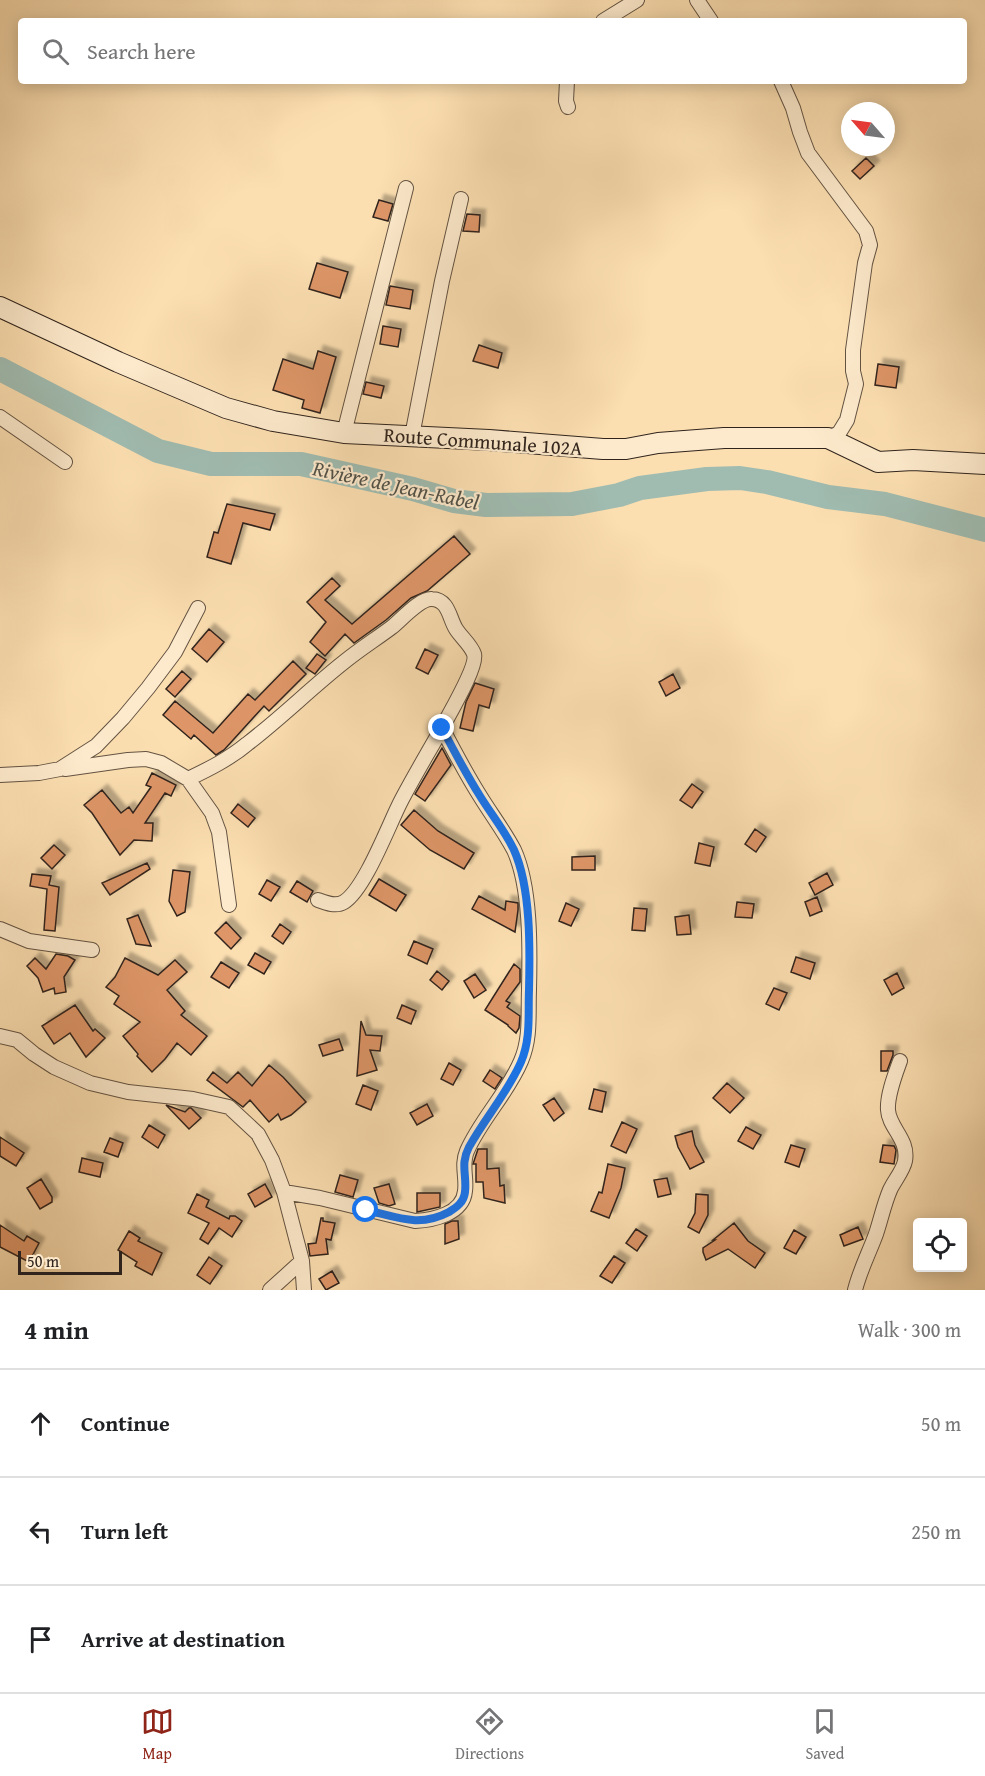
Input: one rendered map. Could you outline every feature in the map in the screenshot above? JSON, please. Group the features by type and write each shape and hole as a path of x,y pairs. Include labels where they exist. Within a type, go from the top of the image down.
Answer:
{"street":[{"path":"608,18 637,0"},
{"path":"697,0 709,18"},
{"path":"567,84 568,107"},
{"path":"782,84 794,108 808,153 866,231 870,245 865,263 853,350 853,371 856,384 847,420 839,433 828,438"},
{"path":"344,433 406,188"},
{"path":"412,436 442,281 461,199"},
{"name":"Route Communale 102A","path":"0,307 118,362 226,408 273,420 344,433 603,449 626,449 658,443 724,438 828,438 878,462 913,460 985,464"},
{"path":"0,417 65,462"},
{"path":"188,778 226,760 240,750 345,661 392,627 423,600 433,599 442,602 450,612 453,624 474,652 476,660 470,676 399,804 369,867 350,897 344,903 336,905 318,900"},
{"path":"60,769 96,746 123,718 175,652 198,608"},
{"path":"284,1192 320,1198 415,1221 430,1220 458,1207 465,1191 463,1163 466,1152 521,1061 527,1040 530,963 521,870 514,851 497,820 461,764 442,728"},
{"path":"0,775 39,773 146,759 161,763 188,778 212,813 219,832 229,905"},
{"path":"0,929 29,941 92,950"},
{"path":"0,1036 17,1040 54,1068 90,1083 128,1092 193,1099 230,1107 258,1134 272,1160 284,1192 302,1261 304,1290"},
{"path":"855,1290 888,1196 905,1162 905,1147 888,1111 893,1079 900,1061"},
{"path":"270,1290 302,1261"}],"building":[{"path":"866,158 874,166 860,179 852,171"},
{"path":"379,200 393,204 388,221 373,217"},
{"path":"467,214 480,215 479,232 463,231"},
{"path":"317,263 348,272 340,298 309,289"},
{"path":"390,286 413,290 410,309 386,305"},
{"path":"383,326 401,329 398,347 380,344"},
{"path":"479,345 502,353 498,368 473,361"},
{"path":"318,351 336,357 320,413 302,408 304,400 273,390 283,359 313,369"},
{"path":"878,364 899,367 896,388 875,385"},
{"path":"366,382 384,386 381,398 363,394"},
{"path":"227,504 275,514 270,530 243,523 231,564 207,557 214,532 218,533"},
{"path":"454,536 470,554 427,591 411,598 354,643 345,634 325,656 310,642 326,622 307,602 332,578 340,586 325,600 352,624"},
{"path":"209,629 224,642 207,662 192,649"},
{"path":"425,649 438,655 428,674 416,668"},
{"path":"317,654 326,660 315,674 306,668"},
{"path":"293,661 306,674 269,711 264,706 224,750 216,755 194,735 191,739 163,715 175,701 213,733 248,694 255,700"},
{"path":"182,671 191,679 175,697 166,689"},
{"path":"673,674 680,688 666,696 659,682"},
{"path":"475,683 494,689 489,708 479,705 473,731 460,728 466,702"},
{"path":"442,748 451,765 425,801 415,794"},
{"path":"152,773 176,785 171,796 165,793 145,823 153,823 152,841 134,840 120,855 92,813 84,805 102,790 121,813 129,807 133,813 151,787 146,785"},
{"path":"692,784 703,792 692,808 680,800"},
{"path":"238,804 255,818 248,827 231,813"},
{"path":"414,810 438,831 474,853 464,869 430,850 401,825"},
{"path":"755,829 766,837 756,852 745,844"},
{"path":"699,843 714,847 710,866 695,863"},
{"path":"54,845 65,855 52,869 41,858"},
{"path":"595,856 595,870 572,870 572,857"},
{"path":"147,863 150,869 110,895 102,883"},
{"path":"173,870 190,872 185,912 177,916 169,901"},
{"path":"827,873 833,885 815,895 809,883"},
{"path":"32,874 51,876 49,885 59,887 55,931 44,930 47,889 30,886"},
{"path":"379,879 406,895 396,911 369,895"},
{"path":"267,880 280,887 271,901 259,894"},
{"path":"297,881 313,891 307,902 290,892"},
{"path":"479,896 505,910 506,901 518,903 515,932 472,909"},
{"path":"817,897 822,911 810,916 805,902"},
{"path":"737,902 754,904 752,918 735,917"},
{"path":"566,903 579,909 571,926 559,921"},
{"path":"634,908 647,909 645,931 632,930"},
{"path":"138,915 151,946 136,944 127,919"},
{"path":"689,915 691,934 677,935 675,917"},
{"path":"226,922 241,938 231,949 215,933"},
{"path":"280,924 291,932 283,944 272,936"},
{"path":"414,941 433,949 427,964 408,955"},
{"path":"255,953 271,962 264,974 248,965"},
{"path":"56,954 75,960 64,977 66,992 55,994 54,988 43,992 38,978 27,966 35,958 46,969"},
{"path":"796,957 815,963 810,979 791,972"},
{"path":"125,958 158,975 175,960 187,972 167,990 185,1011 181,1015 207,1036 191,1055 177,1043 152,1072 123,1036 140,1022 114,1004 119,996 106,987 115,977"},
{"path":"221,962 239,973 229,988 211,977"},
{"path":"514,964 520,969 520,982 506,1001 510,1003 507,1007 520,1016 516,1033 485,1010"},
{"path":"437,971 449,981 442,990 430,980"},
{"path":"897,973 904,988 892,995 884,980"},
{"path":"475,974 486,990 474,998 464,981"},
{"path":"774,988 787,993 779,1010 766,1004"},
{"path":"75,1005 93,1031 95,1029 105,1038 86,1057 70,1033 54,1044 42,1026"},
{"path":"402,1005 416,1011 411,1024 397,1018"},
{"path":"361,1021 366,1035 382,1036 380,1051 370,1050 377,1070 357,1076"},
{"path":"339,1039 343,1050 323,1056 319,1045"},
{"path":"881,1051 893,1051 887,1071 881,1071"},
{"path":"449,1063 461,1070 453,1085 441,1079"},
{"path":"269,1065 306,1102 281,1120 278,1114 269,1122 250,1100 243,1107 207,1080 213,1072 227,1083 238,1072 252,1086"},
{"path":"490,1070 502,1078 495,1089 483,1081"},
{"path":"727,1083 744,1098 730,1113 713,1098"},
{"path":"363,1085 378,1091 371,1110 356,1104"},
{"path":"594,1089 606,1092 602,1112 589,1109"},
{"path":"554,1098 564,1113 554,1121 543,1105"},
{"path":"427,1104 433,1116 417,1125 410,1113"},
{"path":"166,1105 185,1112 191,1108 201,1118 189,1129"},
{"path":"622,1122 637,1129 626,1153 611,1146"},
{"path":"149,1125 165,1135 158,1148 142,1137"},
{"path":"746,1127 761,1135 753,1149 738,1141"},
{"path":"692,1131 695,1145 704,1162 690,1169 678,1147 675,1136"},
{"path":"0,1137 24,1153 16,1166 0,1156"},
{"path":"110,1138 123,1143 118,1157 104,1152"},
{"path":"791,1145 805,1149 799,1167 785,1162"},
{"path":"883,1145 894,1146 896,1150 894,1164 880,1162"},
{"path":"478,1149 487,1149 487,1169 499,1168 500,1186 504,1185 505,1203 484,1198 483,1182 476,1182 476,1164 473,1164"},
{"path":"82,1158 103,1163 100,1177 79,1172"},
{"path":"608,1164 625,1168 621,1188 609,1218 591,1211 599,1192 602,1193"},
{"path":"340,1175 358,1180 353,1197 335,1192"},
{"path":"667,1178 671,1194 658,1197 654,1180"},
{"path":"41,1179 52,1197 52,1202 40,1209 27,1188"},
{"path":"265,1184 272,1197 255,1207 248,1194"},
{"path":"389,1184 395,1204 389,1206 379,1203 374,1188"},
{"path":"417,1193 440,1193 440,1207 417,1212"},
{"path":"197,1194 209,1200 206,1207 229,1219 230,1216 235,1216 242,1221 232,1237 219,1228 208,1244 200,1239 209,1223 188,1213"},
{"path":"696,1194 708,1195 708,1215 699,1233 688,1227 695,1213"},
{"path":"321,1218 323,1221 335,1223 331,1240 326,1239 328,1254 310,1256 308,1244 316,1243"},
{"path":"458,1221 459,1239 445,1244 445,1224"},
{"path":"734,1223 748,1241 765,1253 755,1268 728,1249 706,1260 703,1248"},
{"path":"0,1225 24,1241 27,1236 39,1243 29,1262 0,1247"},
{"path":"858,1227 863,1239 844,1246 840,1235"},
{"path":"636,1229 647,1236 637,1251 626,1243"},
{"path":"794,1230 806,1237 796,1254 784,1248"},
{"path":"129,1231 140,1238 138,1241 162,1253 152,1275 135,1266 137,1262 118,1250"},
{"path":"614,1256 625,1263 612,1283 600,1276"},
{"path":"209,1257 222,1266 210,1284 197,1275"},
{"path":"332,1271 339,1283 326,1290 319,1279"}],"waterway":[{"name":"Rivière de Jean-Rabel","path":"0,369 158,451 211,464 301,464 413,489 454,501 486,505 572,504 619,495 640,488 707,479 740,478 828,497 885,504 985,530"}],"route":[{"path":"366,1210 415,1221 430,1220 458,1207 465,1191 463,1163 466,1152 506,1089 521,1061 527,1040 530,963 521,870 514,851 497,820 481,798 442,728"}]}
